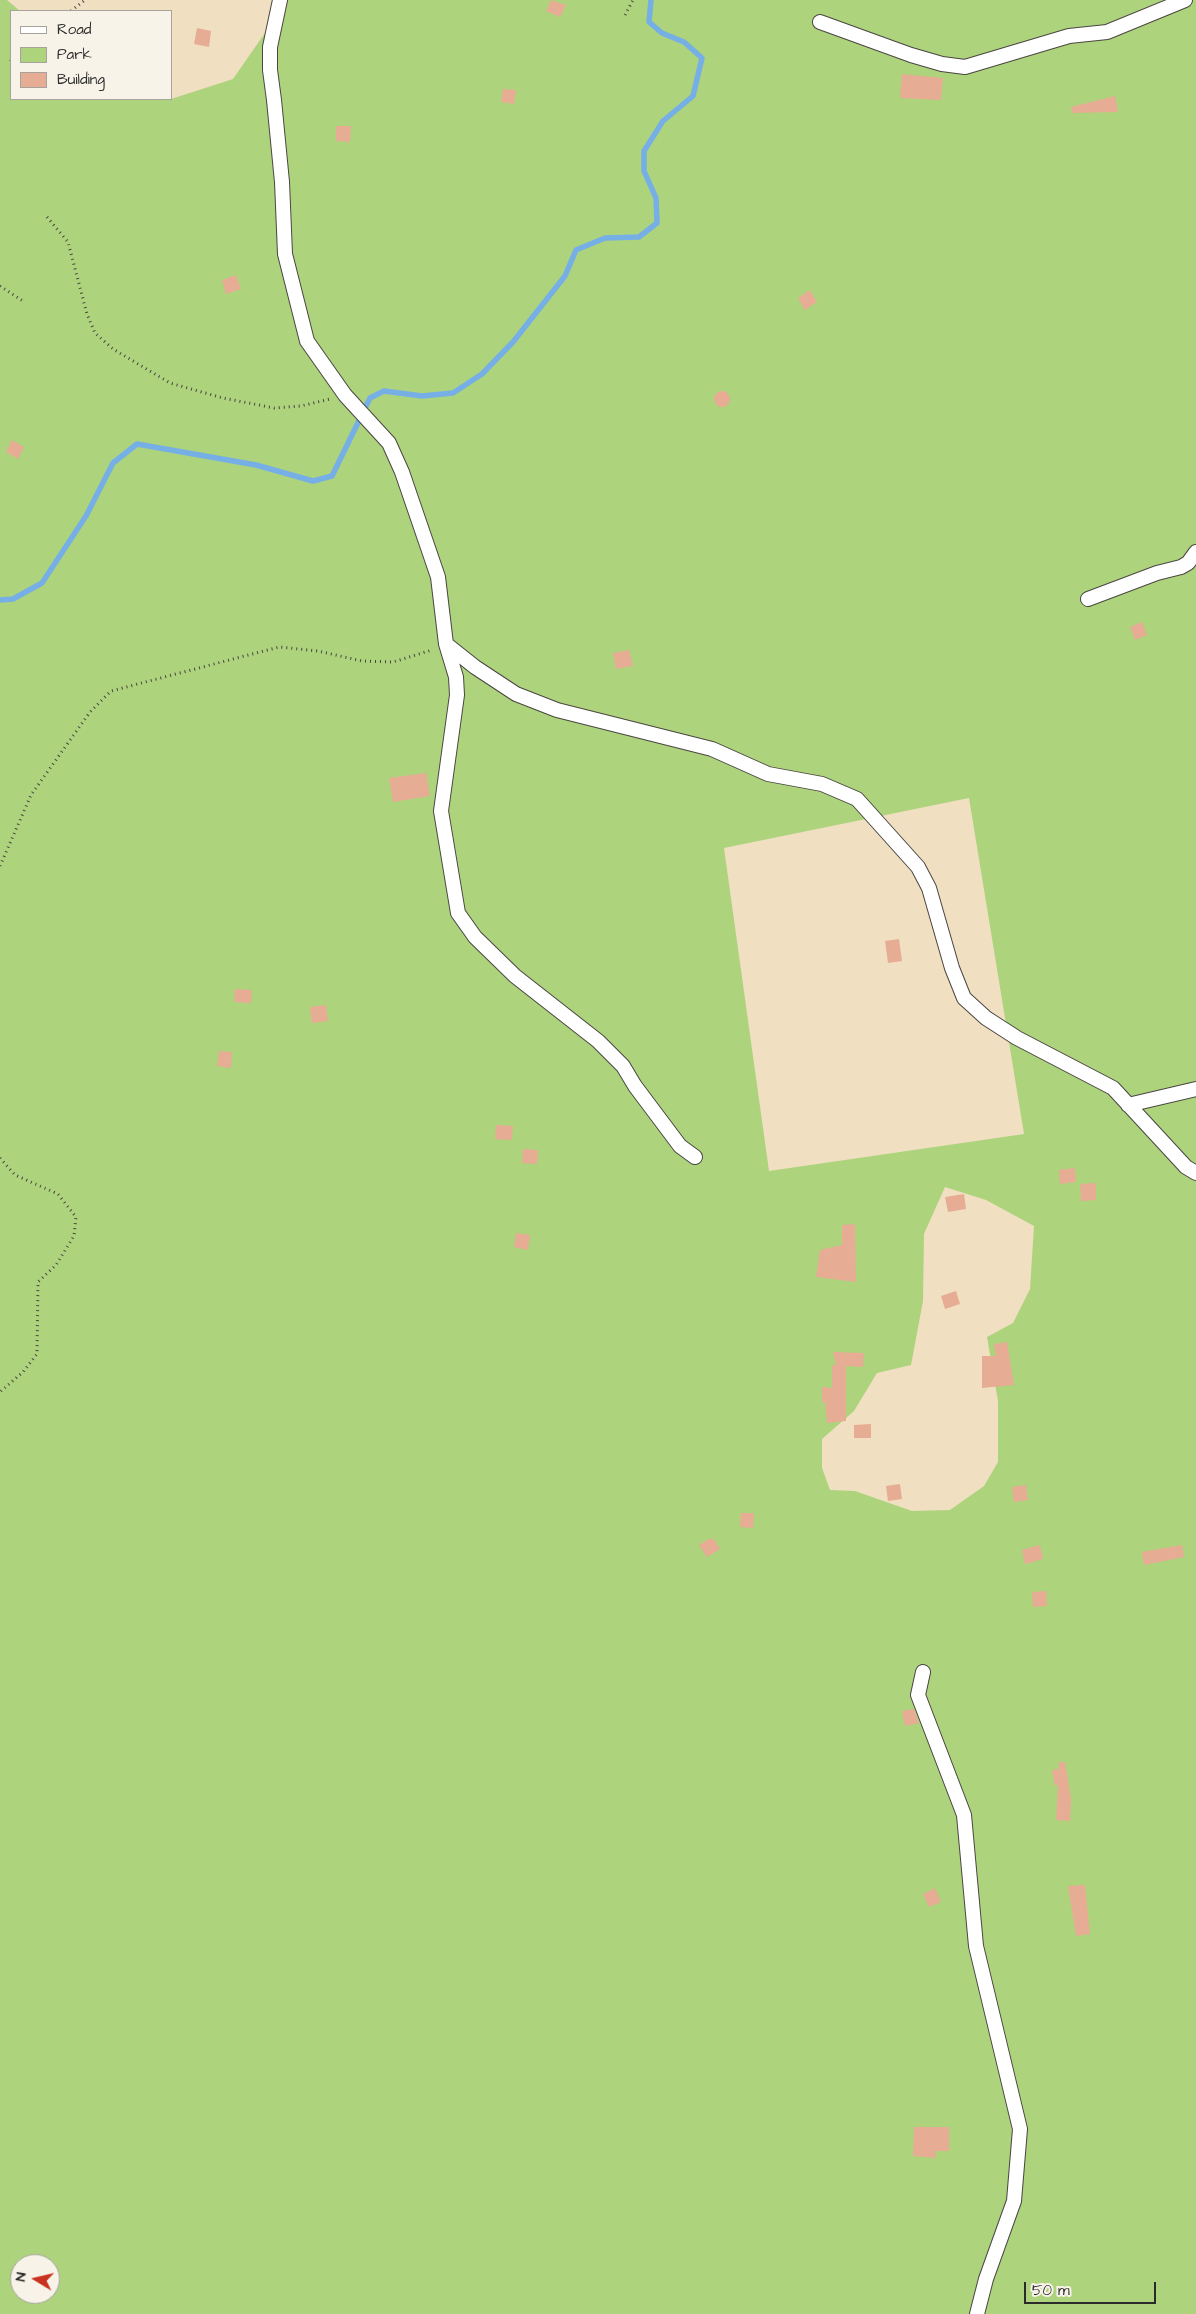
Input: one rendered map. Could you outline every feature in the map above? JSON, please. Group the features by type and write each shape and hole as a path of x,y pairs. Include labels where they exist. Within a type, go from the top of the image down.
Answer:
{"street":[{"path":"280,0 269,60 280,164 285,254 307,341 345,395 389,443 402,472 438,577 446,644 456,677 457,695 441,811 458,913 475,937 515,976 598,1041 623,1066 635,1086 680,1146 695,1157"},
{"path":"820,22 911,55 942,64 965,67 1069,36 1107,32 1180,1"},
{"path":"1088,599 1157,573 1181,567 1188,563 1196,552"},
{"path":"446,644 516,694 557,710 712,749 768,774 822,784 857,799 918,867 929,888 952,968 964,998 986,1018 1016,1038 1113,1088 1186,1167 1196,1174"},
{"path":"1128,1105 1196,1090"},
{"path":"923,1672 918,1695 964,1815 976,1946 1020,2129 1014,2202 986,2279 977,2314"}],"path":[{"path":"72,10 85,0"},
{"path":"625,15 633,0"},
{"path":"47,217 68,242 87,314 95,333 113,349 170,383 223,398 274,408 301,406 345,395"},
{"path":"0,286 23,301"},
{"path":"0,866 31,795 90,712 111,692 279,647 318,651 362,661 393,662 446,644"},
{"path":"0,1158 15,1175 58,1194 76,1217 74,1236 56,1265 38,1282 37,1354 23,1372 0,1392"}],"green space":[{"path":"0,0 7,0 19,10 10,10 10,100 172,100 233,79 276,17 278,0 1196,0 1196,2314 0,2314","holes":["969,798 1024,1134 769,1171 724,848","945,1187 986,1200 1034,1226 1030,1289 1013,1323 987,1337 998,1401 998,1462 984,1486 950,1510 912,1511 855,1491 830,1490 822,1468 822,1439 854,1411 877,1373 911,1365 923,1301 924,1234"]}],"building":[{"path":"551,0 566,5 560,17 546,11"},
{"path":"197,28 211,31 209,47 194,44"},
{"path":"902,74 943,78 941,100 900,98"},
{"path":"503,89 516,90 514,104 501,102"},
{"path":"1115,96 1118,112 1072,113 1071,107"},
{"path":"336,126 351,126 350,142 336,141"},
{"path":"236,275 241,289 226,294 222,280"},
{"path":"810,290 817,302 805,310 798,298"},
{"path":"722,391 728,393 730,399 728,405 722,407 716,405 714,399 716,393"},
{"path":"12,440 24,447 18,459 6,452"},
{"path":"1142,622 1147,635 1135,640 1130,627"},
{"path":"629,650 633,666 616,669 613,653"},
{"path":"426,773 430,796 393,802 389,778"},
{"path":"899,939 902,961 888,963 885,941"},
{"path":"235,989 252,990 251,1003 234,1002"},
{"path":"326,1005 328,1021 312,1023 310,1007"},
{"path":"219,1051 232,1052 231,1068 217,1066"},
{"path":"496,1125 513,1126 512,1140 495,1139"},
{"path":"523,1149 538,1150 537,1164 522,1163"},
{"path":"1075,1168 1076,1182 1060,1184 1059,1170"},
{"path":"1096,1183 1096,1200 1081,1201 1080,1184"},
{"path":"964,1194 966,1209 948,1212 945,1197"},
{"path":"855,1224 856,1282 816,1277 820,1250 842,1245 842,1225"},
{"path":"516,1233 530,1235 528,1250 514,1247"},
{"path":"956,1291 960,1304 945,1309 941,1296"},
{"path":"1007,1342 1014,1385 982,1388 982,1356 996,1356 994,1344"},
{"path":"833,1352 864,1353 863,1367 846,1366 846,1421 827,1423 825,1402 822,1402 822,1387 832,1388 832,1365 836,1365"},
{"path":"871,1424 871,1438 854,1438 854,1425"},
{"path":"900,1484 902,1499 888,1501 886,1486"},
{"path":"1026,1485 1028,1500 1014,1502 1012,1487"},
{"path":"741,1513 754,1513 753,1528 740,1527"},
{"path":"709,1539 714,1539 720,1549 707,1557 699,1545"},
{"path":"1040,1545 1043,1559 1025,1564 1022,1550"},
{"path":"1182,1545 1184,1557 1144,1565 1142,1552"},
{"path":"1046,1591 1047,1606 1033,1607 1032,1592"},
{"path":"914,1709 919,1723 905,1726 902,1711"},
{"path":"1059,1762 1065,1762 1071,1799 1070,1821 1056,1820 1058,1785 1055,1786 1052,1770 1059,1769"},
{"path":"1085,1885 1090,1934 1076,1936 1068,1886"},
{"path":"935,1888 941,1902 929,1907 923,1894"},
{"path":"914,2127 949,2127 949,2151 935,2151 936,2158 913,2156"}],"waterway":[{"path":"0,600 13,599 42,583 86,516 113,463 137,444 256,465 313,481 332,476 370,398 384,391 422,396 453,393 482,374 513,342 565,276 576,250 605,238 639,237 657,223 656,198 644,171 644,151 663,121 693,96 702,58 684,42 662,33 649,22 651,0"}]}
